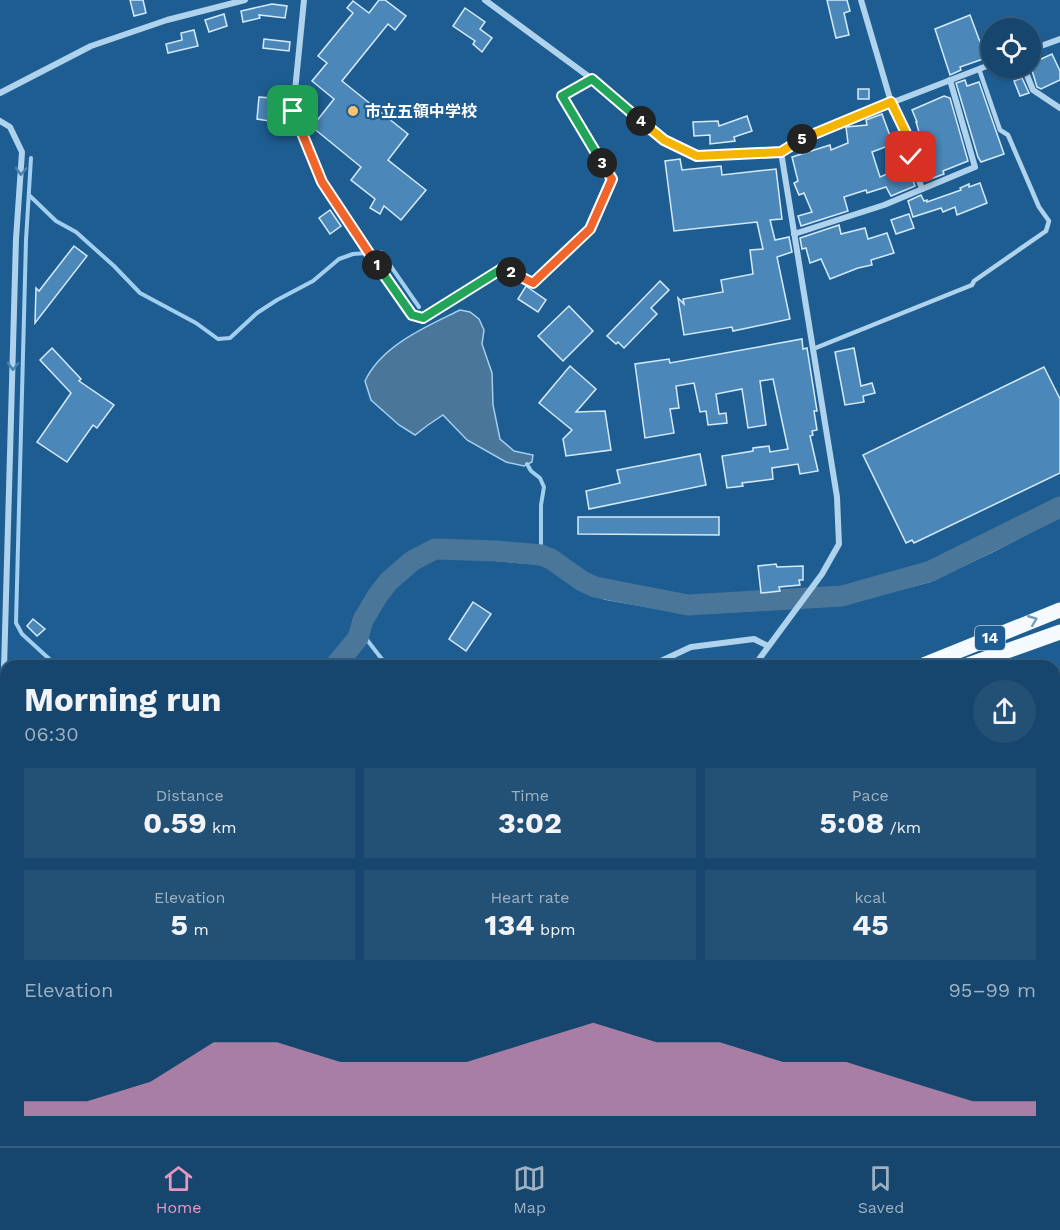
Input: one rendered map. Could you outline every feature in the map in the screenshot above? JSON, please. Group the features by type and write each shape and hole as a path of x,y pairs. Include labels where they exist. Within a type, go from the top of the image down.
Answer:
{"main road":[{"name":"14","path":"936,660 1060,610"},
{"name":"14","path":"982,660 1060,632"}],"street":[{"path":"0,93 91,46 167,20 245,0"},
{"path":"304,0 293,111 322,182 412,315 423,318 503,268 533,283 590,229 612,179 562,96 592,79"},
{"path":"485,0 592,79 664,140 697,156 781,152 808,135 979,69"},
{"path":"861,0 891,102 906,133 922,189"},
{"path":"1041,46 1060,39"},
{"path":"1028,78 1033,90 1060,108"},
{"path":"794,234 884,205 975,167 950,80"},
{"path":"0,121 10,127 22,152 16,263 4,660"},
{"path":"758,660 822,574 839,544 837,497 781,152"},
{"path":"663,660 691,647 754,639 768,646"}],"lane":[{"path":"813,349 972,285 974,281 1046,231 1049,221 1039,207 1008,135 1000,130 979,69"}],"shaded area":[{"path":"460,310 470,312 479,319 484,330 482,344 492,373 493,405 500,439 514,451 533,455 532,462 524,466 506,462 467,440 443,415 415,435 399,425 371,400 365,381 382,357 406,338"}],"building":[{"path":"130,0 143,0 146,13 134,16"},
{"path":"379,0 385,0 406,16 395,30 388,24 342,81 408,134 388,160 426,190 401,220 384,206 380,214 370,208 375,199 351,180 361,167 312,127 334,99 312,81 327,63 318,56 353,13 347,8 353,1 369,13"},
{"path":"827,0 847,0 850,11 844,13 849,35 836,38"},
{"path":"272,4 287,6 285,18 259,15 260,18 243,22 241,11"},
{"path":"465,8 485,22 480,29 492,38 482,52 473,44 475,41 453,26"},
{"path":"224,14 227,26 209,32 205,20"},
{"path":"970,15 981,45 981,60 960,67 961,70 950,75 935,29"},
{"path":"194,30 198,46 168,53 166,44 182,40 181,33"},
{"path":"264,39 290,42 289,51 263,48"},
{"path":"1052,54 1060,71 1060,80 1041,89 1037,87 1034,78 1041,78 1041,59"},
{"path":"1022,78 1029,93 1020,96 1014,81"},
{"path":"965,80 967,86 979,82 1004,154 981,162 978,157 956,83"},
{"path":"858,89 869,89 869,99 858,99"},
{"path":"944,96 950,98 968,161 925,181 918,160 925,152 912,110"},
{"path":"259,97 271,98 269,121 257,119"},
{"path":"882,114 893,144 872,152 880,177 908,165 915,186 891,196 886,187 844,197 848,211 801,226 798,216 812,212 804,193 799,195 794,183 798,181 792,157 830,145 831,150 848,143 846,127 867,125 866,120"},
{"path":"747,116 752,131 734,137 735,141 710,144 710,135 694,136 693,122 718,121 719,126"},
{"path":"680,159 682,170 721,166 722,175 776,169 782,219 770,220 775,240 789,237 792,252 777,257 790,319 733,331 732,327 684,335 678,298 684,304 683,299 723,292 721,280 753,274 750,250 763,249 757,222 674,231 665,161"},
{"path":"980,183 987,203 957,215 955,207 943,212 941,208 913,217 908,201 921,195 927,202 961,190 960,188 969,184 969,187"},
{"path":"330,210 341,226 330,234 319,218"},
{"path":"909,214 914,228 896,234 891,220"},
{"path":"839,225 841,234 865,228 868,239 887,233 894,253 871,260 872,265 830,279 821,259 810,263 806,248 802,249 800,238"},
{"path":"74,246 87,256 35,323 36,288 39,291"},
{"path":"660,281 669,290 651,308 657,314 624,348 618,342 616,344 607,336"},
{"path":"526,286 546,300 538,312 518,299"},
{"path":"569,306 593,331 563,361 538,336"},
{"path":"802,339 803,349 807,348 817,411 814,411 817,430 812,431 813,435 810,436 818,471 800,474 798,464 772,468 773,479 742,483 743,486 727,488 722,456 769,446 770,452 788,449 773,379 760,381 766,425 748,428 742,389 716,394 719,414 726,413 727,423 708,425 706,411 700,412 694,383 676,386 679,408 670,409 674,433 645,438 635,364 669,359 670,363"},
{"path":"52,348 81,379 79,381 114,405 97,428 93,425 67,462 37,442 71,393 40,360"},
{"path":"854,348 861,386 872,383 875,393 863,396 864,402 845,405 835,352"},
{"path":"570,366 596,389 576,412 605,411 611,450 566,456 563,439 572,430 539,403"},
{"path":"1044,367 1060,399 1060,473 914,543 912,540 906,543 863,455"},
{"path":"700,454 706,485 589,509 586,491 620,483 617,470"},
{"path":"578,517 719,517 719,535 578,534"},
{"path":"776,564 777,567 803,566 803,580 799,580 800,585 779,587 780,591 761,593 758,566"},
{"path":"473,602 491,614 466,651 449,639"},
{"path":"33,619 45,629 37,636 27,626"}],"waterway":[{"path":"31,158 26,240 16,623 22,634 50,660"},
{"path":"30,196 56,221 76,232 140,293 196,323 218,339 230,338 257,313 313,281 339,259 353,254 381,252 419,307"},
{"path":"527,464 531,471 540,478 544,487 541,505 541,555"},
{"path":"340,660 358,638 363,620 389,581 412,561 435,549 541,555 595,587 688,605 842,596 931,571 1060,507"},
{"path":"370,622 389,591 421,564 443,555 541,563 550,566 578,588 591,593 606,598 686,612 840,604 930,580 1060,515"},
{"path":"361,632 384,660"},
{"path":"331,660 347,640"}],"place":[{"name":"市立五領中学校","path":"353,111"}],"route":[{"path":"293,111 322,182 412,315 423,318 503,268 533,283 590,229 612,179 562,96 592,79 664,140 697,156 781,152 808,135 891,102 906,133 911,157"}]}
